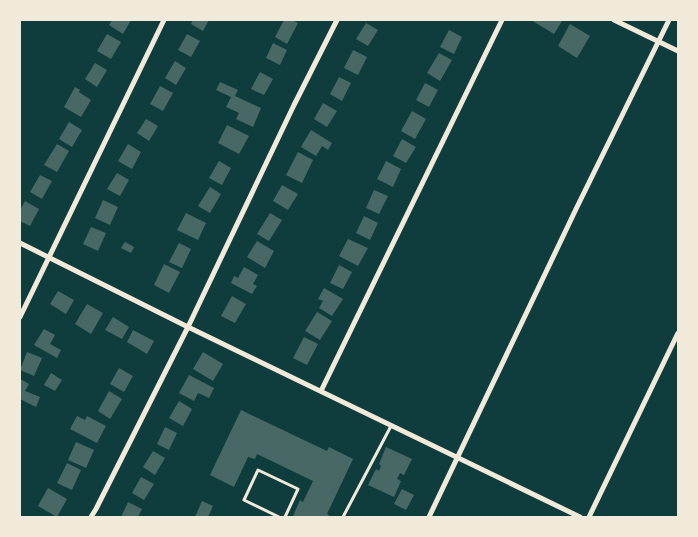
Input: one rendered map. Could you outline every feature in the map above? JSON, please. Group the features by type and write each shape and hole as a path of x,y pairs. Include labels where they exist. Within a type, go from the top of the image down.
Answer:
{"street":[{"path":"20,317 164,20"},
{"path":"91,517 188,327 294,105 337,20"},
{"path":"321,391 502,20"},
{"path":"614,20 678,51"},
{"path":"429,517 577,207 670,20"},
{"path":"20,243 188,327 580,517"},
{"path":"589,517 678,334"}],"lane":[{"path":"342,517 391,425"},
{"path":"279,517 244,500 258,470 298,489 285,517"}],"building":[{"path":"112,20 131,20 123,34 109,25"},
{"path":"193,20 209,20 203,31 191,24"},
{"path":"284,20 292,20 298,23 287,44 275,37"},
{"path":"531,20 561,20 562,21 554,34"},
{"path":"366,23 378,30 368,46 356,39"},
{"path":"570,24 590,36 577,58 558,46"},
{"path":"449,30 462,37 454,54 440,47"},
{"path":"107,34 121,42 111,59 97,51"},
{"path":"187,34 200,41 191,57 178,50"},
{"path":"273,43 287,50 280,65 266,58"},
{"path":"353,50 367,57 358,75 344,68"},
{"path":"439,53 452,60 440,81 427,73"},
{"path":"175,61 186,68 176,85 165,78"},
{"path":"95,63 107,70 97,87 85,79"},
{"path":"260,72 273,79 264,95 251,89"},
{"path":"339,77 351,83 342,101 330,94"},
{"path":"220,82 238,90 235,96 261,108 253,127 236,119 239,113 226,107 231,97 216,90"},
{"path":"425,83 438,90 429,107 416,100"},
{"path":"160,86 173,93 163,111 150,104"},
{"path":"75,87 91,100 81,117 64,107"},
{"path":"323,103 337,111 327,127 314,119"},
{"path":"412,111 426,119 415,139 401,131"},
{"path":"146,119 158,126 149,141 137,133"},
{"path":"69,122 82,130 72,147 59,139"},
{"path":"227,125 249,136 239,154 218,143"},
{"path":"311,130 332,143 328,150 322,146 316,156 301,147"},
{"path":"402,139 416,147 406,163 393,156"},
{"path":"57,144 69,151 57,172 44,165"},
{"path":"128,144 141,152 132,169 118,161"},
{"path":"298,152 313,160 302,183 286,175"},
{"path":"219,161 231,168 222,185 209,178"},
{"path":"386,161 401,169 393,187 377,179"},
{"path":"117,173 129,180 120,196 107,189"},
{"path":"40,175 52,181 42,199 30,192"},
{"path":"282,185 298,194 288,210 273,201"},
{"path":"210,187 221,194 210,213 198,206"},
{"path":"374,190 388,196 379,214 366,208"},
{"path":"103,200 118,207 110,225 95,218"},
{"path":"25,201 39,209 30,226 20,221 20,210"},
{"path":"186,213 206,223 198,240 177,230"},
{"path":"270,213 282,220 269,241 257,234"},
{"path":"364,216 378,223 370,240 356,233"},
{"path":"91,227 106,233 98,251 83,244"},
{"path":"348,239 368,248 358,266 339,256"},
{"path":"257,241 274,251 265,268 247,257"},
{"path":"125,242 134,247 131,253 121,248"},
{"path":"179,243 191,249 182,268 169,262"},
{"path":"164,264 180,272 169,293 154,285"},
{"path":"339,265 352,272 343,289 330,283"},
{"path":"244,267 258,275 253,284 257,286 252,294 231,283 234,276 238,278"},
{"path":"324,288 343,299 332,316 319,308 323,301 318,299"},
{"path":"58,291 74,300 66,314 50,304"},
{"path":"232,296 246,304 235,323 221,316"},
{"path":"87,304 103,313 91,334 75,324"},
{"path":"317,312 332,321 320,340 305,331"},
{"path":"113,317 129,327 122,339 105,330"},
{"path":"44,329 55,335 50,344 61,350 57,358 34,345"},
{"path":"133,330 154,341 147,354 127,342"},
{"path":"304,337 318,344 307,365 293,358"},
{"path":"27,352 42,358 34,376 20,370"},
{"path":"203,352 223,364 213,381 193,369"},
{"path":"119,368 133,376 124,392 110,384"},
{"path":"51,373 62,380 55,391 44,385"},
{"path":"189,375 214,388 209,398 198,393 194,401 179,393"},
{"path":"20,379 29,384 25,391 40,397 36,407 20,399"},
{"path":"109,391 122,399 110,419 98,411"},
{"path":"179,401 192,409 183,426 169,418"},
{"path":"241,410 327,451 329,447 353,459 327,514 329,515 328,517 293,516 300,500 303,502 313,481 257,454 255,459 248,457 234,487 210,475"},
{"path":"77,416 85,420 87,416 106,426 97,443 70,429"},
{"path":"165,427 177,433 169,450 157,444"},
{"path":"76,442 94,450 86,468 68,460"},
{"path":"386,447 412,459 404,475 400,473 397,479 401,481 394,497 368,485 376,469 379,471 381,466 379,464"},
{"path":"153,451 165,458 155,475 143,467"},
{"path":"67,463 81,470 72,490 57,483"},
{"path":"141,477 154,484 144,500 132,493"},
{"path":"48,488 67,499 57,517 38,506"},
{"path":"402,489 414,495 406,510 394,504"},
{"path":"202,501 213,506 208,517 195,517"},
{"path":"128,502 142,509 138,517 121,517"}]}
